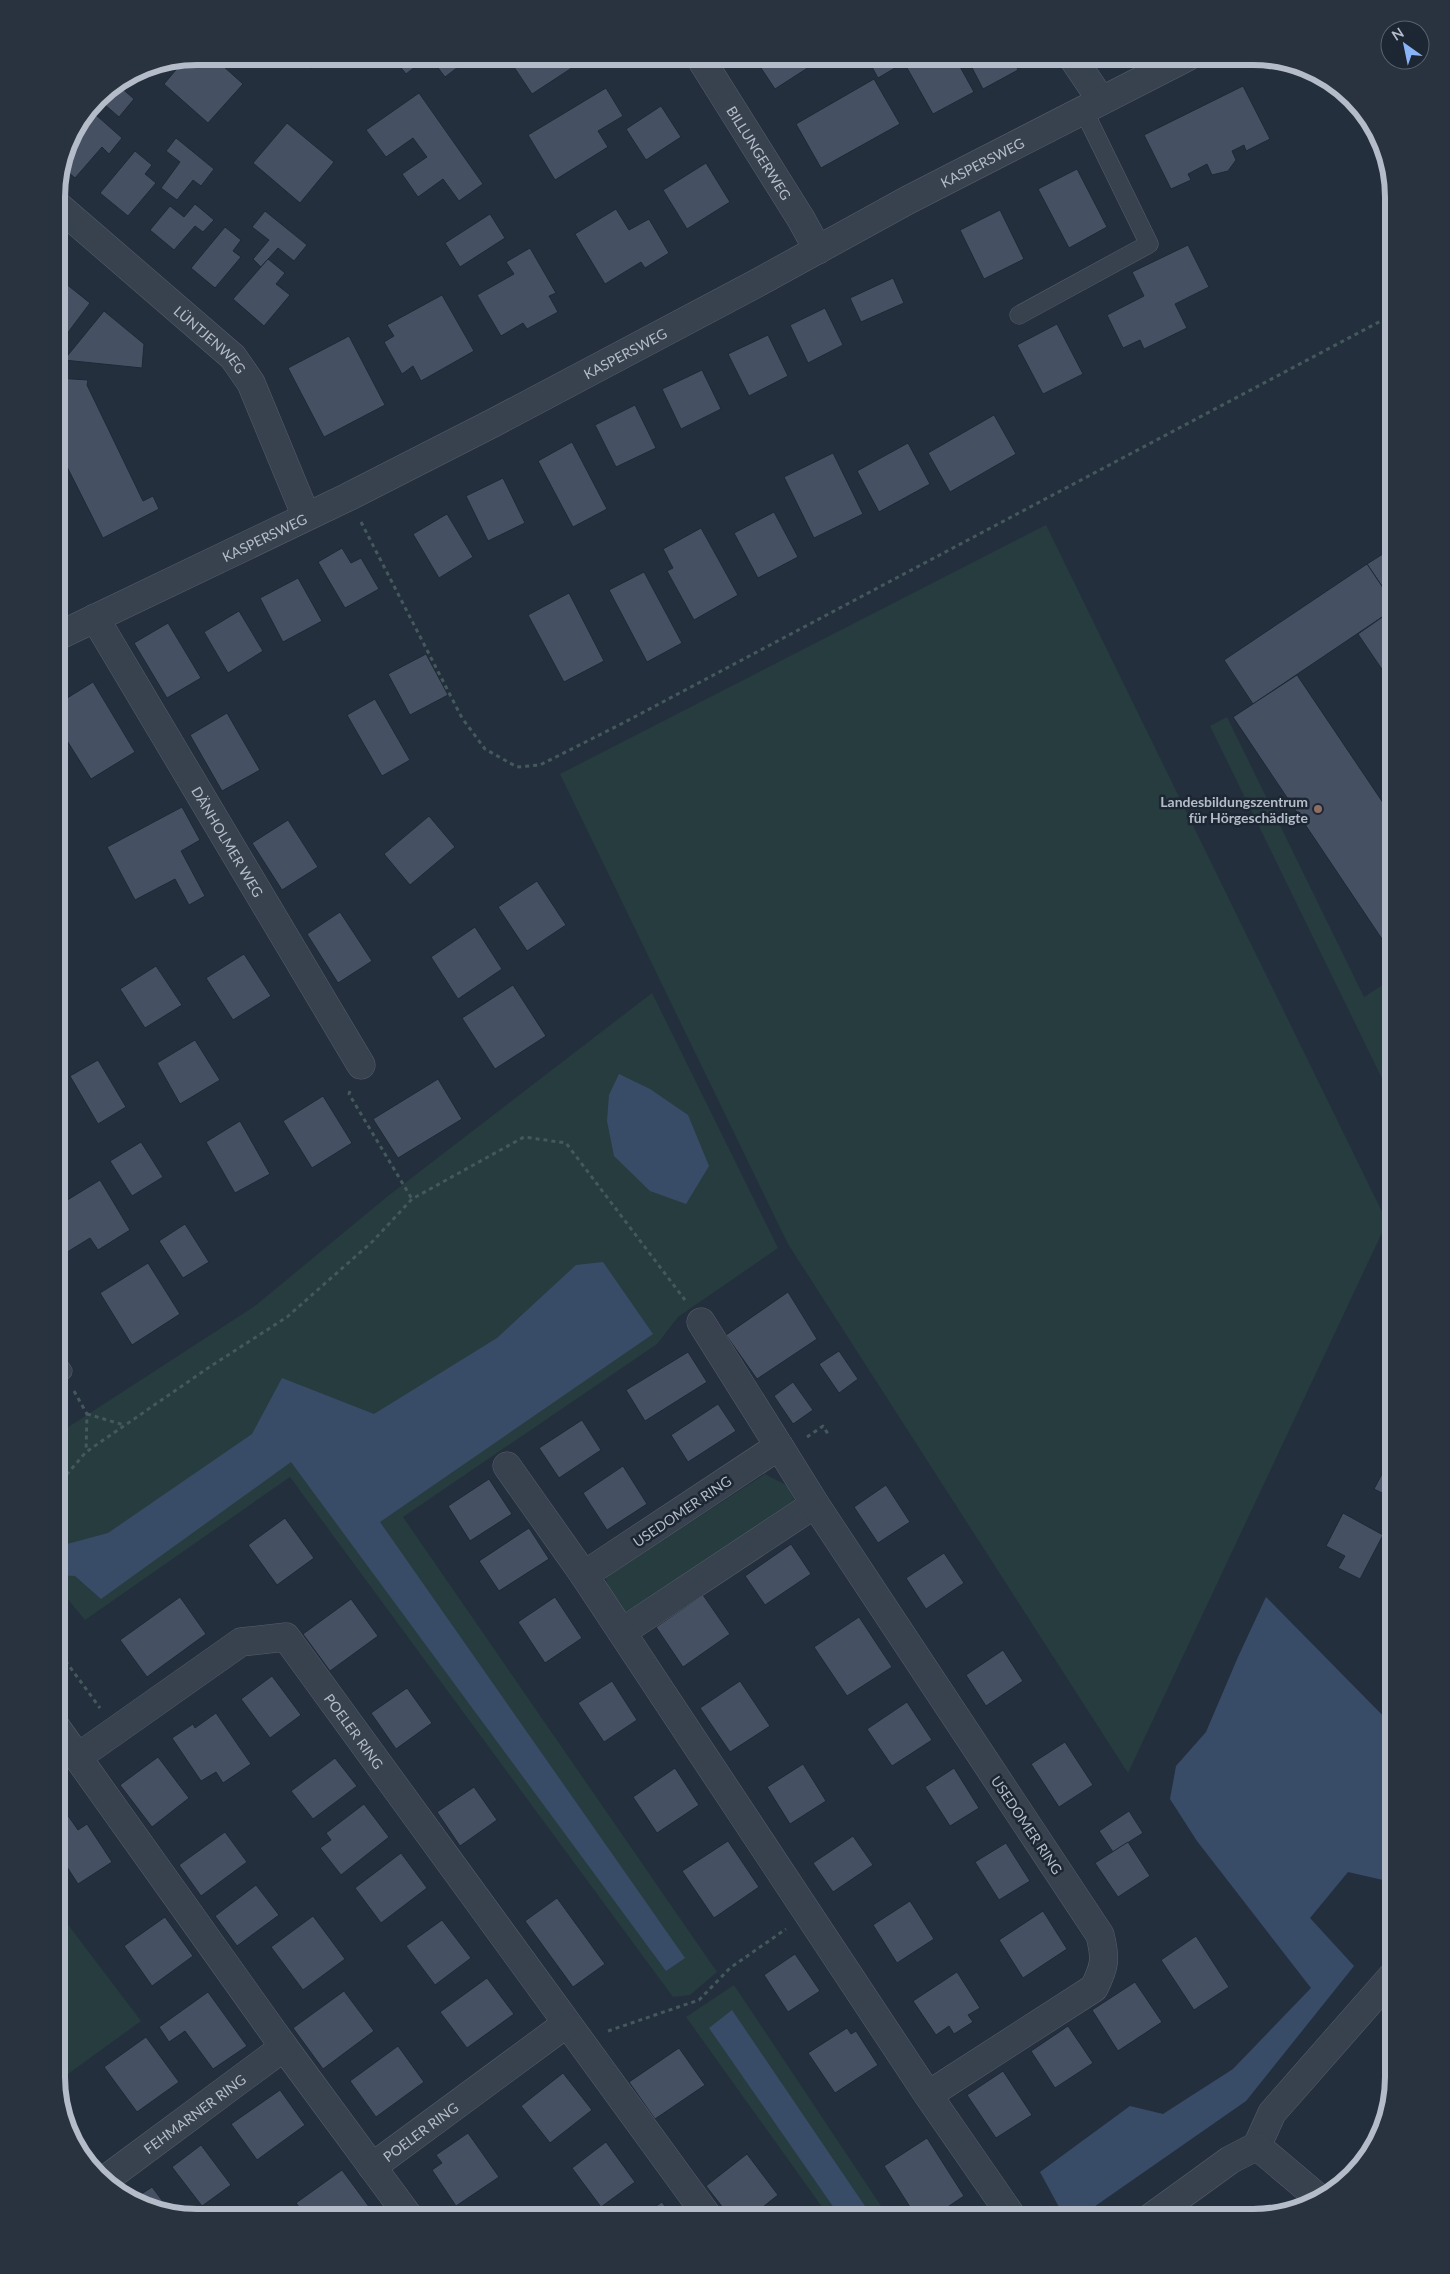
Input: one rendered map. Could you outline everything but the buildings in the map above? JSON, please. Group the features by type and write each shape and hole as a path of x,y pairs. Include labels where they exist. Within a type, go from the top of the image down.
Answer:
{"street":[{"name":"BILLUNGERWEG","path":"705,65 801,219 818,250"},
{"path":"1076,65 1092,105"},
{"name":"KASPERSWEG","path":"65,633 348,497 568,384 908,200 1170,65"},
{"name":"LÜNTJENWEG","path":"65,213 221,344 233,357 251,384 306,516"},
{"name":"DÄNHOLMER WEG","path":"95,618 361,1065"},
{"name":"USEDOMER RING","path":"701,1322 815,1504 1100,1935 1105,1957 1103,1970 1094,1988 928,2095"},
{"name":"USEDOMER RING","path":"584,1576 779,1446"},
{"path":"507,1466 622,1632 928,2095 1007,2209"},
{"path":"622,1632 815,1504"},
{"name":"POELER RING","path":"78,1757 240,1642 286,1637 702,2209"},
{"name":"POELER RING","path":"65,1739 284,2047 403,2209"},
{"path":"1162,2209 1230,2160 1258,2146 1272,2113 1385,1984"},
{"name":"POELER RING","path":"372,2167 573,2032"},
{"name":"FEHMARNER RING","path":"110,2176 284,2047"},
{"path":"1258,2146 1314,2194"}],"lane":[{"path":"1020,315 1150,244 1092,105"}],"path":[{"path":"348,497 462,718 485,749 517,767 540,765 652,708 1385,319"},
{"path":"361,1065 349,1094 412,1199"},
{"path":"65,1476 86,1452 287,1317 373,1241 412,1199 524,1137 566,1143 701,1322"},
{"path":"65,1376 87,1414 86,1452"},
{"path":"87,1414 124,1425"},
{"path":"65,1660 116,1730"},
{"path":"573,2032 699,2000 730,1968 808,1914"}],"green space":[{"path":"1046,525 1385,1218 1385,1226 1128,1773 788,1244 560,774"},
{"path":"1227,717 1364,997 1385,984 1385,1085 1210,726"},
{"path":"652,993 778,1248 678,1317 657,1344 403,1517 717,1972 690,1995 673,1997 290,1477 85,1620 65,1596 65,1429 255,1306 388,1196"},
{"path":"765,1474 788,1486 796,1504 628,1618 607,1589 606,1577"},
{"path":"65,1921 141,2021 65,2076"},
{"path":"734,1985 883,2209 824,2209 686,2017"}],"water":[{"path":"619,1074 650,1089 688,1115 709,1166 686,1204 650,1191 614,1156 607,1121 609,1095"},
{"path":"603,1262 653,1334 380,1522 685,1958 666,1971 291,1462 101,1599 75,1576 65,1575 65,1545 108,1533 252,1434 282,1378 374,1414 497,1338 576,1265"},
{"path":"1266,1597 1385,1718 1385,1882 1383,1880 1348,1872 1310,1918 1354,1966 1246,2101 1091,2209 1060,2209 1040,2172 1130,2106 1163,2114 1233,2069 1311,1988 1197,1841 1170,1799 1176,1766 1206,1732"},
{"path":"732,2010 867,2209 835,2209 709,2028"}],"place":[{"name":"Landesbildungszentrum für Hörgeschädigte","path":"1318,809"}]}
